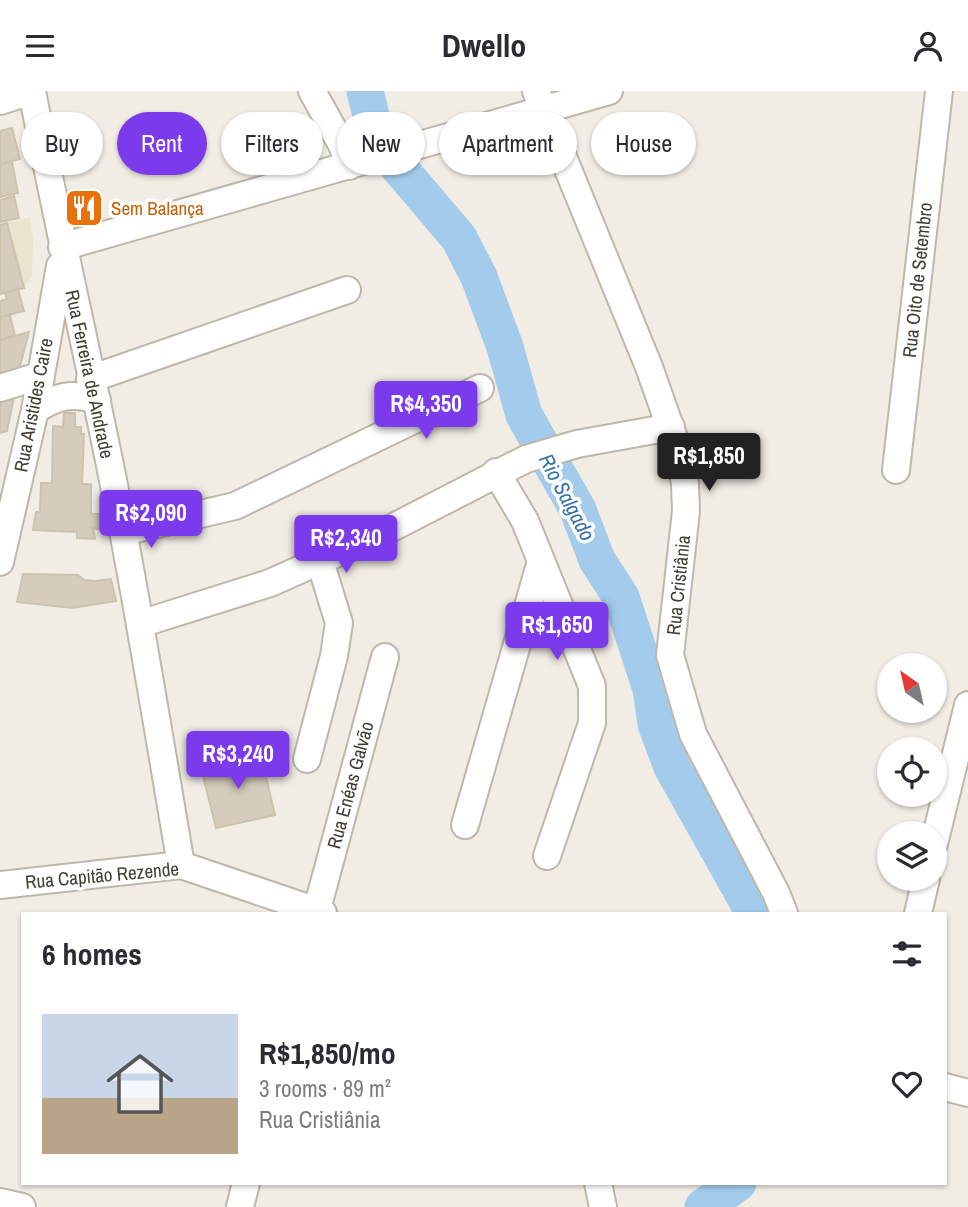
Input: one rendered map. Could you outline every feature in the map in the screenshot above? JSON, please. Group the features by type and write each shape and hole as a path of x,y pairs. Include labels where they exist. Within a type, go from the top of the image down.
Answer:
{"street":[{"path":"0,101 32,91"},
{"name":"Rua Ferreira de Andrade","path":"32,91 62,247 123,532 181,865"},
{"path":"312,91 337,136"},
{"path":"425,145 462,134 540,101 609,91"},
{"name":"Rua Oito de Setembro","path":"896,470 939,91"},
{"name":"Rua Cristiânia","path":"540,101 680,455 686,498 670,655 678,688 693,734 784,912"},
{"path":"62,247 337,170"},
{"name":"Rua Aristides Caire","path":"0,562 35,410 62,247"},
{"path":"35,410 54,398 94,389 347,290"},
{"path":"0,388 39,376"},
{"path":"123,532 235,506 480,388"},
{"path":"140,624 270,583 380,534 496,472 526,459 577,444 671,427"},
{"path":"496,472 525,521 590,676 592,723 547,856"},
{"path":"307,759 340,623 320,561"},
{"path":"464,825 494,731 541,561"},
{"name":"Rua Enéas Galvão","path":"319,912 385,657"},
{"path":"940,821 968,705"},
{"name":"Rua Capitão Rezende","path":"0,885 181,865 316,912"},
{"path":"918,912 923,891"},
{"path":"947,1088 968,1093"},
{"path":"240,1207 246,1185"},
{"path":"598,1185 603,1207"},
{"path":"0,1202 23,1207"}],"shaded area":[{"path":"30,217 33,239 32,276 24,288 0,294 0,225"}],"green space":[{"path":"359,91 370,91 376,112 366,112"}],"building":[{"path":"12,128 20,159 0,164 0,131"},
{"path":"12,162 18,193 0,197 0,164"},
{"path":"14,196 19,218 0,222 0,200"},
{"path":"7,223 24,288 0,294 0,225"},
{"path":"18,289 24,311 0,317 0,301 7,299 5,293"},
{"path":"10,315 15,336 0,340 0,317"},
{"path":"29,332 19,370 0,376 0,340"},
{"path":"16,387 7,431 0,433 0,392"},
{"path":"64,413 75,413 75,427 81,427 81,434 84,434 82,484 91,484 91,514 100,514 103,530 93,528 95,539 77,538 77,532 33,530 36,512 40,512 41,483 52,483 53,426 63,427"},
{"path":"23,574 78,575 84,580 95,581 111,579 116,601 72,608 17,602"},
{"path":"261,756 275,815 216,828 200,764"}],"waterway":[{"name":"Rio Salgado","path":"365,91 375,132 396,164 459,238 479,277 505,347 524,415 578,510 597,560 621,597 651,689 656,724 672,767 753,912"},
{"name":"Rio Salgado","path":"703,1207 735,1185"}],"place":[{"name":"Sem Balança","path":"84,208"}]}
